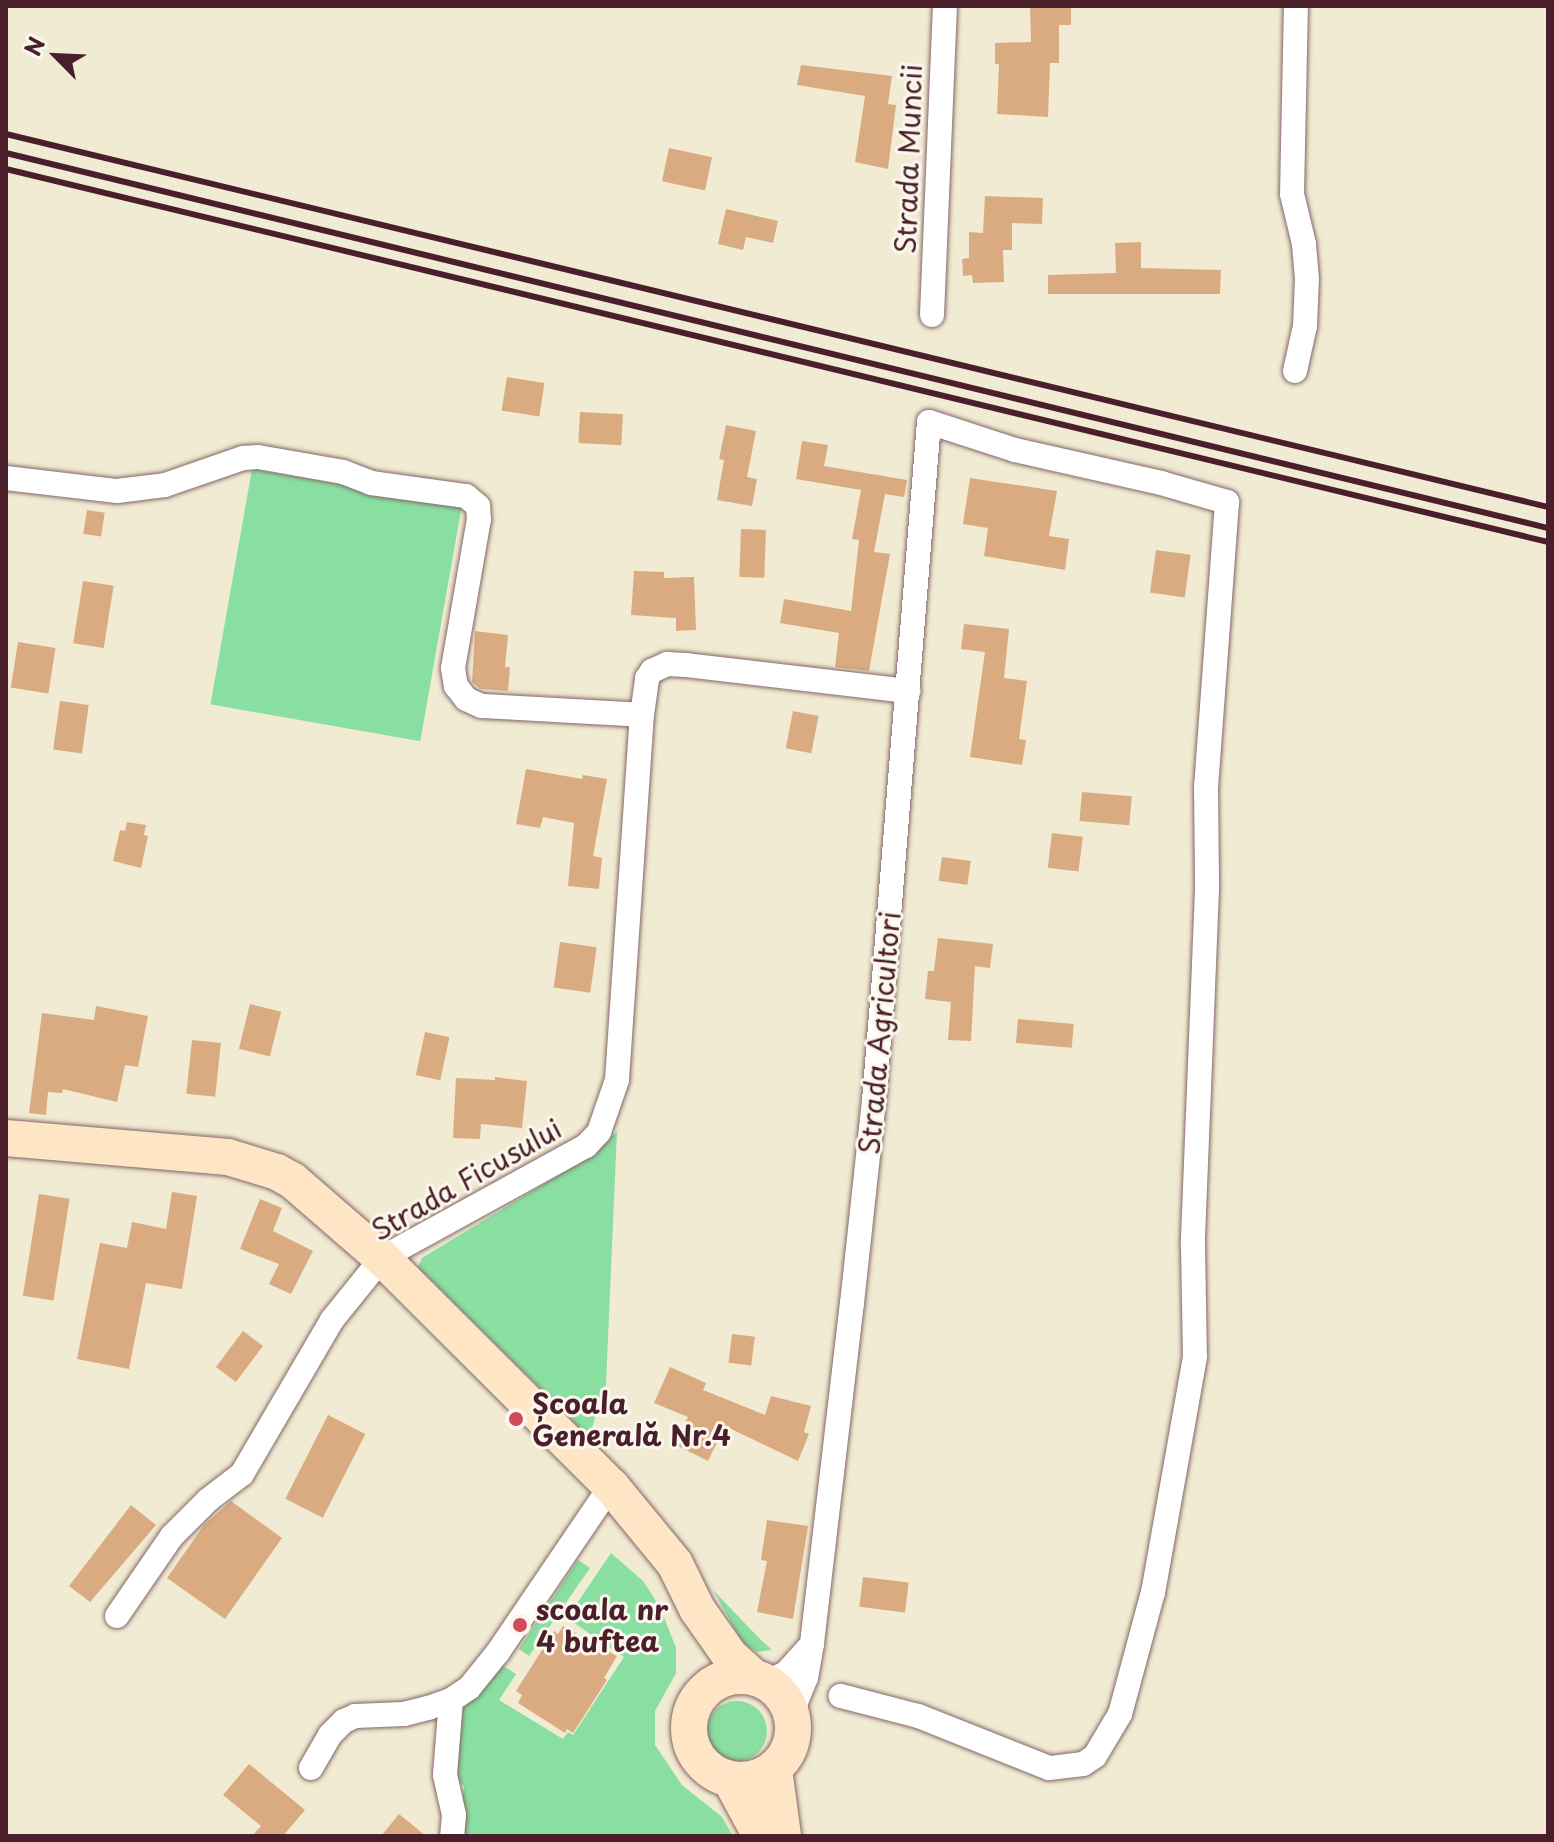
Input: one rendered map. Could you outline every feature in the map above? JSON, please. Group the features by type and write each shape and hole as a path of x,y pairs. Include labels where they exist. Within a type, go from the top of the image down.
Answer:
{"main road":[{"path":"6,1138 208,1154 245,1161 293,1181 382,1258 611,1486 675,1564 697,1609 730,1656 783,1694 792,1712 792,1743 774,1769 746,1780 730,1779 704,1764 689,1737 693,1707 706,1689 725,1677 760,1679"},
{"path":"697,1609 706,1689"},
{"path":"774,1769 783,1836"},
{"path":"730,1779 761,1836"}],"street":[{"name":"Strada Muncii","path":"932,315 945,6"},
{"path":"1295,371 1305,326 1307,279 1304,244 1292,194 1296,6"},
{"name":"Strada Agricultori","path":"792,1712 806,1678 812,1643 874,1101 929,422 1015,450 1176,486 1227,502 1206,786 1207,889 1193,1245 1195,1357 1153,1592 1120,1714 1113,1731 1095,1756 1083,1764 1049,1768 918,1716 841,1696"},
{"path":"6,478 117,491 165,485 243,458 258,457 343,472 371,483 466,496 478,506 479,519 453,668 456,686 466,699 482,706 642,715"},
{"name":"Strada Ficusului","path":"117,1616 172,1536 208,1500 242,1474 332,1320 382,1258 586,1146 599,1132 617,1080 642,715 647,678 652,671 667,664 908,691"},
{"path":"311,1768 330,1735 344,1721 355,1716 404,1714 451,1700 469,1688 498,1652 611,1486"},
{"path":"760,1679 795,1665 812,1643"},
{"path":"451,1700 445,1775 454,1815 452,1836"}],"green space":[{"path":"252,469 462,506 420,741 210,704"},
{"path":"617,1132 606,1384 589,1437 418,1267 422,1258 567,1170"},
{"path":"611,1553 643,1581 660,1607 676,1648 676,1673 655,1711 655,1745 682,1785 722,1817 733,1836 458,1836 464,1786 459,1781 455,1759 458,1710 502,1665 516,1674 499,1700 563,1739 568,1732 573,1735 624,1657 567,1618"},
{"path":"578,1560 590,1568 529,1656 519,1649"},
{"path":"713,1590 772,1650 757,1652 742,1642"},
{"path":"737,1701 749,1703 758,1710 765,1719 765,1743 758,1752 749,1759 737,1761 725,1759 716,1752 709,1743 707,1731 709,1719 716,1710 725,1703"}],"building":[{"path":"1030,6 1071,6 1071,25 1059,25 1059,63 1050,63 1048,117 997,114 999,64 995,64 995,43 1031,42"},
{"path":"801,65 892,76 888,104 896,105 888,169 855,162 865,96 797,85"},
{"path":"669,148 712,157 705,190 662,181"},
{"path":"985,196 1043,198 1042,224 1012,223 1012,250 1003,250 1004,282 973,283 972,275 963,276 962,259 969,258 969,232 983,233"},
{"path":"726,209 778,221 773,243 746,237 743,250 718,244"},
{"path":"1141,242 1141,268 1221,270 1220,294 1048,294 1048,275 1116,273 1115,243"},
{"path":"507,377 545,383 539,417 502,411"},
{"path":"580,412 623,414 621,445 578,443"},
{"path":"726,425 756,431 747,477 757,479 752,506 717,500 724,460 719,459"},
{"path":"802,441 828,445 824,466 907,480 904,497 885,494 874,552 890,554 869,671 835,667 839,633 780,623 784,599 851,611 859,540 852,539 861,490 796,479"},
{"path":"970,478 1057,491 1049,536 1069,539 1065,570 984,556 988,528 963,524"},
{"path":"87,510 105,513 101,537 83,534"},
{"path":"741,529 766,530 764,578 739,577"},
{"path":"1156,550 1191,555 1185,597 1150,593"},
{"path":"634,571 664,572 664,578 694,577 696,630 676,631 676,618 631,615"},
{"path":"83,581 114,586 104,648 73,643"},
{"path":"964,624 1009,629 1004,678 1027,681 1019,739 1026,740 1022,765 970,757 985,652 961,649"},
{"path":"475,631 508,635 505,667 510,667 508,691 481,689 472,682"},
{"path":"18,642 56,648 48,693 11,687"},
{"path":"60,701 89,705 82,754 53,750"},
{"path":"793,711 819,716 811,753 786,748"},
{"path":"526,769 582,779 583,775 607,779 593,856 602,858 599,889 568,886 574,823 543,817 540,828 516,824"},
{"path":"1082,792 1132,796 1129,825 1079,821"},
{"path":"127,822 146,825 144,835 148,836 141,868 113,861 120,830 125,831"},
{"path":"1052,833 1083,837 1079,872 1048,868"},
{"path":"942,857 971,861 967,885 939,881"},
{"path":"938,938 993,944 990,968 975,966 971,1041 948,1040 951,1002 925,999 928,971 934,971"},
{"path":"560,942 597,947 590,993 554,988"},
{"path":"250,1004 281,1012 270,1056 239,1049"},
{"path":"96,1006 148,1016 138,1067 125,1065 117,1102 63,1089 62,1093 48,1092 46,1115 29,1113 42,1013 94,1020"},
{"path":"1018,1019 1074,1024 1072,1048 1016,1043"},
{"path":"425,1032 449,1037 440,1080 416,1075"},
{"path":"192,1040 221,1043 215,1097 186,1094"},
{"path":"495,1077 527,1081 522,1128 481,1124 480,1139 453,1138 456,1078 495,1080"},
{"path":"172,1192 197,1196 182,1289 146,1283 129,1369 77,1359 100,1243 127,1248 132,1222 166,1229"},
{"path":"39,1194 70,1199 54,1301 23,1296"},
{"path":"260,1199 282,1208 273,1231 313,1251 291,1294 269,1284 279,1264 240,1249"},
{"path":"243,1331 263,1346 236,1382 216,1367"},
{"path":"732,1334 755,1337 751,1366 728,1363"},
{"path":"670,1367 706,1383 703,1390 765,1415 771,1396 811,1406 804,1432 809,1434 798,1461 725,1426 708,1461 674,1444 688,1417 654,1403"},
{"path":"328,1415 365,1434 323,1518 285,1499"},
{"path":"231,1501 282,1538 225,1619 167,1578 204,1525"},
{"path":"131,1505 156,1525 90,1602 69,1586"},
{"path":"767,1520 808,1526 793,1619 757,1612 767,1561 761,1560"},
{"path":"863,1577 909,1583 905,1612 859,1607"},
{"path":"563,1626 617,1656 604,1678 607,1680 573,1733 567,1729 565,1733 518,1703 522,1695 516,1691 554,1631 558,1634"},
{"path":"249,1764 305,1810 283,1836 252,1836 261,1826 223,1795"},
{"path":"399,1814 426,1836 381,1836"}],"railway":[{"path":"6,134 1548,507"},
{"path":"6,153 1548,528"},
{"path":"6,169 1548,542"}],"place":[{"name":"Școala Generală Nr.4","path":"516,1419"},
{"name":"scoala nr 4 buftea","path":"520,1625"}]}
